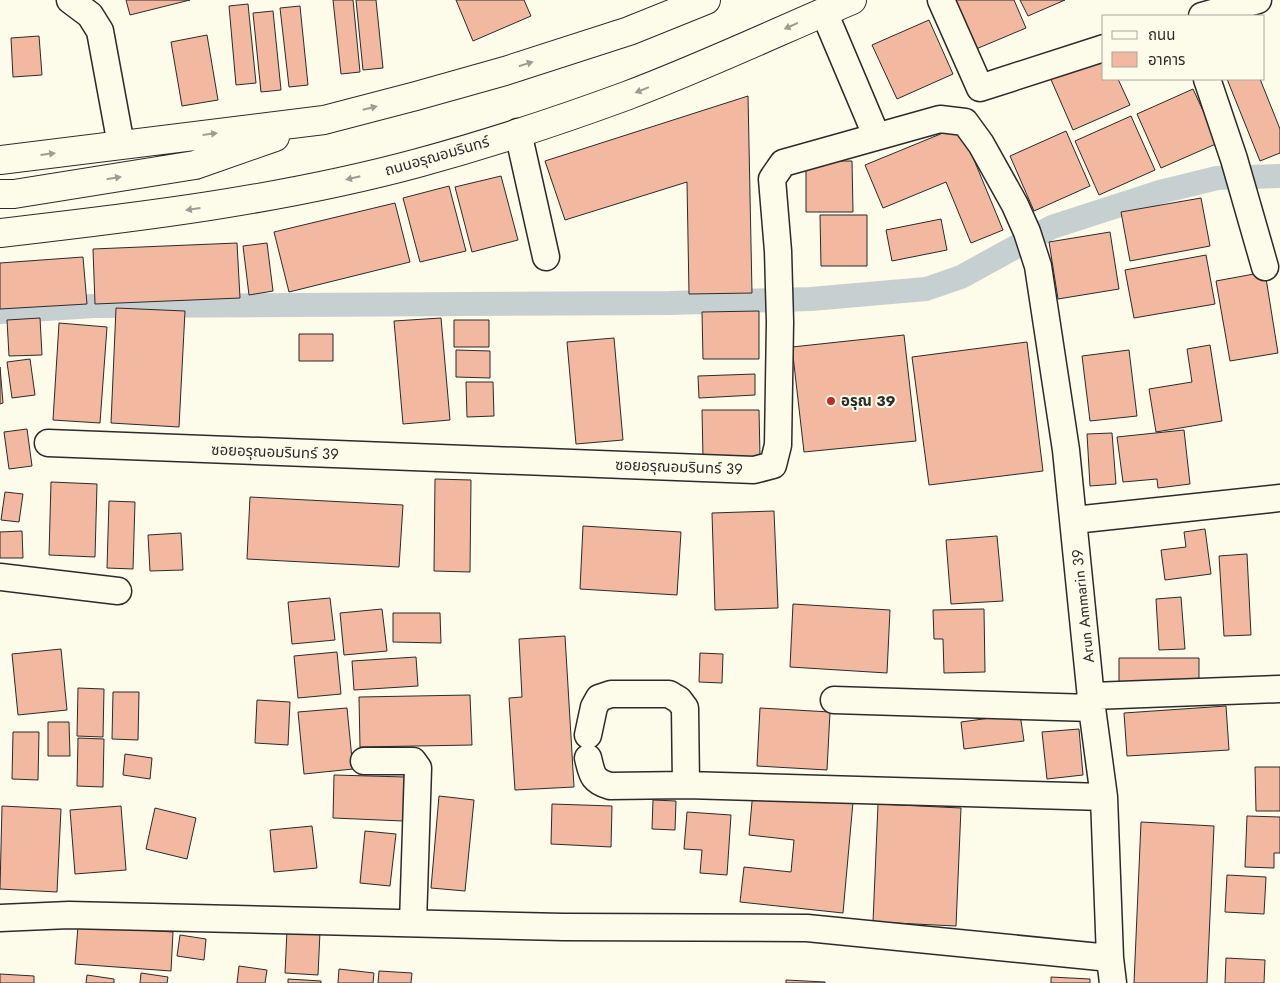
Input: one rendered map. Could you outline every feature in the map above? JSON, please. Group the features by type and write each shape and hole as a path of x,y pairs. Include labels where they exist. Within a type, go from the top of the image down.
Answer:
{"main road":[{"path":"7,194 195,165 324,120 505,71 629,31 706,0"},
{"name":"ถนนอรุณอมรินทร์","path":"0,233 199,208 308,188 417,163 626,96 732,53 852,0"},
{"path":"0,160 324,120"}],"street":[{"path":"70,0 90,15 100,31 121,145"},
{"path":"941,0 980,88 1102,49"},
{"path":"1206,15 1258,0"},
{"path":"824,12 876,136"},
{"path":"1207,80 1234,159 1265,267"},
{"name":"ซอยอรุณอมรินทร์ 39","path":"48,443 754,470 773,465 778,444 780,322 778,251 772,179 783,162 940,119 965,122 982,144 1028,232"},
{"path":"518,132 546,257"},
{"name":"Arun Ammarin 39","path":"1028,232 1038,266 1066,450 1074,520 1092,702 1104,796 1112,970"},
{"path":"1074,520 1280,498"},
{"path":"0,577 118,591"},
{"path":"834,700 1092,702 1280,689"},
{"path":"686,785 685,708 679,700 669,694 611,694 599,698 594,707 588,746 593,776 600,783 610,786 686,785 1104,796"},
{"path":"364,761 412,762 418,768 413,923"},
{"path":"0,918 69,915 563,927 807,928 1112,970"}],"building":[{"path":"126,0 190,0 130,15"},
{"path":"333,0 353,0 360,72 341,74"},
{"path":"356,0 376,0 383,68 363,70"},
{"path":"456,0 524,0 531,16 473,41"},
{"path":"946,0 1014,0 1026,28 969,52"},
{"path":"1020,0 1065,0 1028,16"},
{"path":"248,4 256,83 236,85 229,6"},
{"path":"300,6 308,85 289,87 280,8"},
{"path":"273,11 281,90 261,92 253,13"},
{"path":"929,20 953,74 897,99 872,45"},
{"path":"207,35 218,100 182,106 171,42"},
{"path":"39,36 42,75 13,77 11,38"},
{"path":"1102,52 1102,80 1118,80 1130,105 1073,130 1049,75"},
{"path":"1227,80 1260,80 1280,129 1280,153 1260,161"},
{"path":"1193,89 1218,143 1161,168 1137,114"},
{"path":"748,96 752,293 689,294 687,182 565,220 545,161"},
{"path":"1131,116 1155,170 1099,195 1075,141"},
{"path":"960,126 1003,230 971,243 946,182 883,208 865,165"},
{"path":"1066,131 1090,186 1034,211 1010,156"},
{"path":"806,161 852,161 853,212 806,212"},
{"path":"501,176 518,240 472,252 455,187"},
{"path":"449,186 466,251 420,262 403,198"},
{"path":"1201,198 1210,246 1130,261 1121,212"},
{"path":"395,203 410,262 289,292 274,232"},
{"path":"820,215 867,215 867,266 821,266"},
{"path":"941,219 947,250 892,261 886,230"},
{"path":"1110,232 1119,289 1058,299 1049,242"},
{"path":"237,243 240,298 95,304 93,249"},
{"path":"267,243 273,291 249,295 243,246"},
{"path":"1206,255 1215,304 1134,318 1125,270"},
{"path":"83,257 87,304 0,309 0,263"},
{"path":"1265,272 1278,353 1230,361 1216,281"},
{"path":"116,308 185,311 179,427 111,423"},
{"path":"759,311 759,359 703,359 702,312"},
{"path":"40,318 42,355 9,356 7,320"},
{"path":"441,318 450,420 403,424 394,321"},
{"path":"454,320 489,320 489,347 454,347"},
{"path":"59,323 107,327 100,423 53,420"},
{"path":"299,334 333,334 333,361 299,361"},
{"path":"904,335 916,441 804,452 792,347"},
{"path":"614,338 623,440 576,444 567,342"},
{"path":"1027,342 1043,471 929,485 912,357"},
{"path":"1210,345 1222,421 1156,432 1149,389 1192,382 1187,349"},
{"path":"456,350 490,351 490,378 456,377"},
{"path":"1129,350 1137,416 1090,421 1082,356"},
{"path":"30,359 35,395 12,398 7,362"},
{"path":"0,367 3,403 0,404"},
{"path":"755,374 755,395 699,398 698,376"},
{"path":"466,382 493,382 494,416 467,417"},
{"path":"702,410 759,410 760,457 703,458"},
{"path":"27,429 32,466 9,469 4,432"},
{"path":"1184,430 1190,484 1158,488 1157,479 1123,482 1117,437"},
{"path":"1112,433 1116,484 1090,486 1087,434"},
{"path":"435,479 471,480 470,572 434,571"},
{"path":"51,482 97,484 95,557 49,555"},
{"path":"5,492 23,494 19,522 1,520"},
{"path":"250,497 403,505 399,567 247,559"},
{"path":"109,501 135,502 133,569 107,568"},
{"path":"774,511 778,608 715,610 712,513"},
{"path":"583,526 681,532 677,595 580,589"},
{"path":"1205,529 1211,574 1165,580 1161,550 1186,547 1184,532"},
{"path":"22,531 23,558 0,558 0,532"},
{"path":"181,533 183,570 150,571 148,535"},
{"path":"997,536 1003,601 951,604 946,540"},
{"path":"1247,554 1251,635 1224,636 1219,556"},
{"path":"1181,597 1185,649 1159,650 1156,599"},
{"path":"330,598 335,640 292,644 288,602"},
{"path":"793,604 890,610 887,673 790,667"},
{"path":"382,609 387,651 344,655 340,613"},
{"path":"984,609 985,672 944,673 943,639 934,639 933,610"},
{"path":"393,613 440,613 441,643 393,642"},
{"path":"565,636 574,787 515,790 509,698 522,697 519,639"},
{"path":"61,649 67,710 18,715 12,654"},
{"path":"337,652 341,694 298,698 294,656"},
{"path":"700,653 723,654 722,683 699,682"},
{"path":"416,657 418,686 354,690 352,661"},
{"path":"1119,658 1199,658 1199,686 1119,686"},
{"path":"78,688 104,689 103,737 77,736"},
{"path":"113,692 139,692 138,740 112,739"},
{"path":"470,695 472,745 360,747 359,697"},
{"path":"257,700 290,702 288,745 255,743"},
{"path":"1226,706 1229,750 1127,756 1124,713"},
{"path":"347,708 353,769 304,774 298,712"},
{"path":"760,708 830,712 827,770 757,766"},
{"path":"1020,714 1024,741 964,749 961,722"},
{"path":"48,722 69,722 70,756 48,756"},
{"path":"1079,729 1083,775 1047,779 1042,732"},
{"path":"13,732 39,732 38,780 12,779"},
{"path":"78,738 104,739 103,787 77,786"},
{"path":"125,754 152,758 150,779 123,775"},
{"path":"1255,767 1280,767 1280,811 1256,811"},
{"path":"334,775 405,777 403,821 333,818"},
{"path":"753,791 853,802 843,913 740,902 744,867 791,872 794,840 749,835"},
{"path":"439,796 474,800 465,891 431,888"},
{"path":"653,800 676,801 675,830 652,829"},
{"path":"552,804 612,806 611,847 551,844"},
{"path":"878,804 961,808 956,926 873,922"},
{"path":"2,806 61,809 57,892 0,889"},
{"path":"121,806 126,870 75,874 70,810"},
{"path":"155,808 196,818 187,859 146,849"},
{"path":"687,812 731,815 727,875 700,873 702,850 684,849"},
{"path":"1247,816 1280,817 1280,853 1274,853 1274,868 1245,867"},
{"path":"1141,822 1214,826 1207,983 1134,983"},
{"path":"312,826 317,868 274,872 270,830"},
{"path":"365,831 396,834 390,886 360,883"},
{"path":"1227,875 1266,877 1264,914 1225,912"},
{"path":"78,926 173,932 171,971 75,964"},
{"path":"287,930 320,932 318,975 285,973"},
{"path":"180,935 206,939 204,960 177,956"},
{"path":"1226,958 1265,960 1264,983 1225,983"},
{"path":"239,966 267,970 265,983 237,983"},
{"path":"339,969 374,973 373,983 338,983"},
{"path":"379,971 412,973 411,983 378,983"},
{"path":"141,973 168,977 167,983 140,983"},
{"path":"0,974 34,976 34,983 0,983"},
{"path":"87,975 114,979 114,983 86,983"},
{"path":"1051,977 1090,979 1090,983 1051,983"},
{"path":"288,979 321,981 321,983 288,983"},
{"path":"786,980 825,982 825,983 786,983"}],"waterway":[{"path":"0,312 93,306 670,303 811,299 926,289 961,277 1052,227 1160,192 1217,178 1280,176"}],"place":[{"name":"อรุณ 39","path":"831,401"}]}
